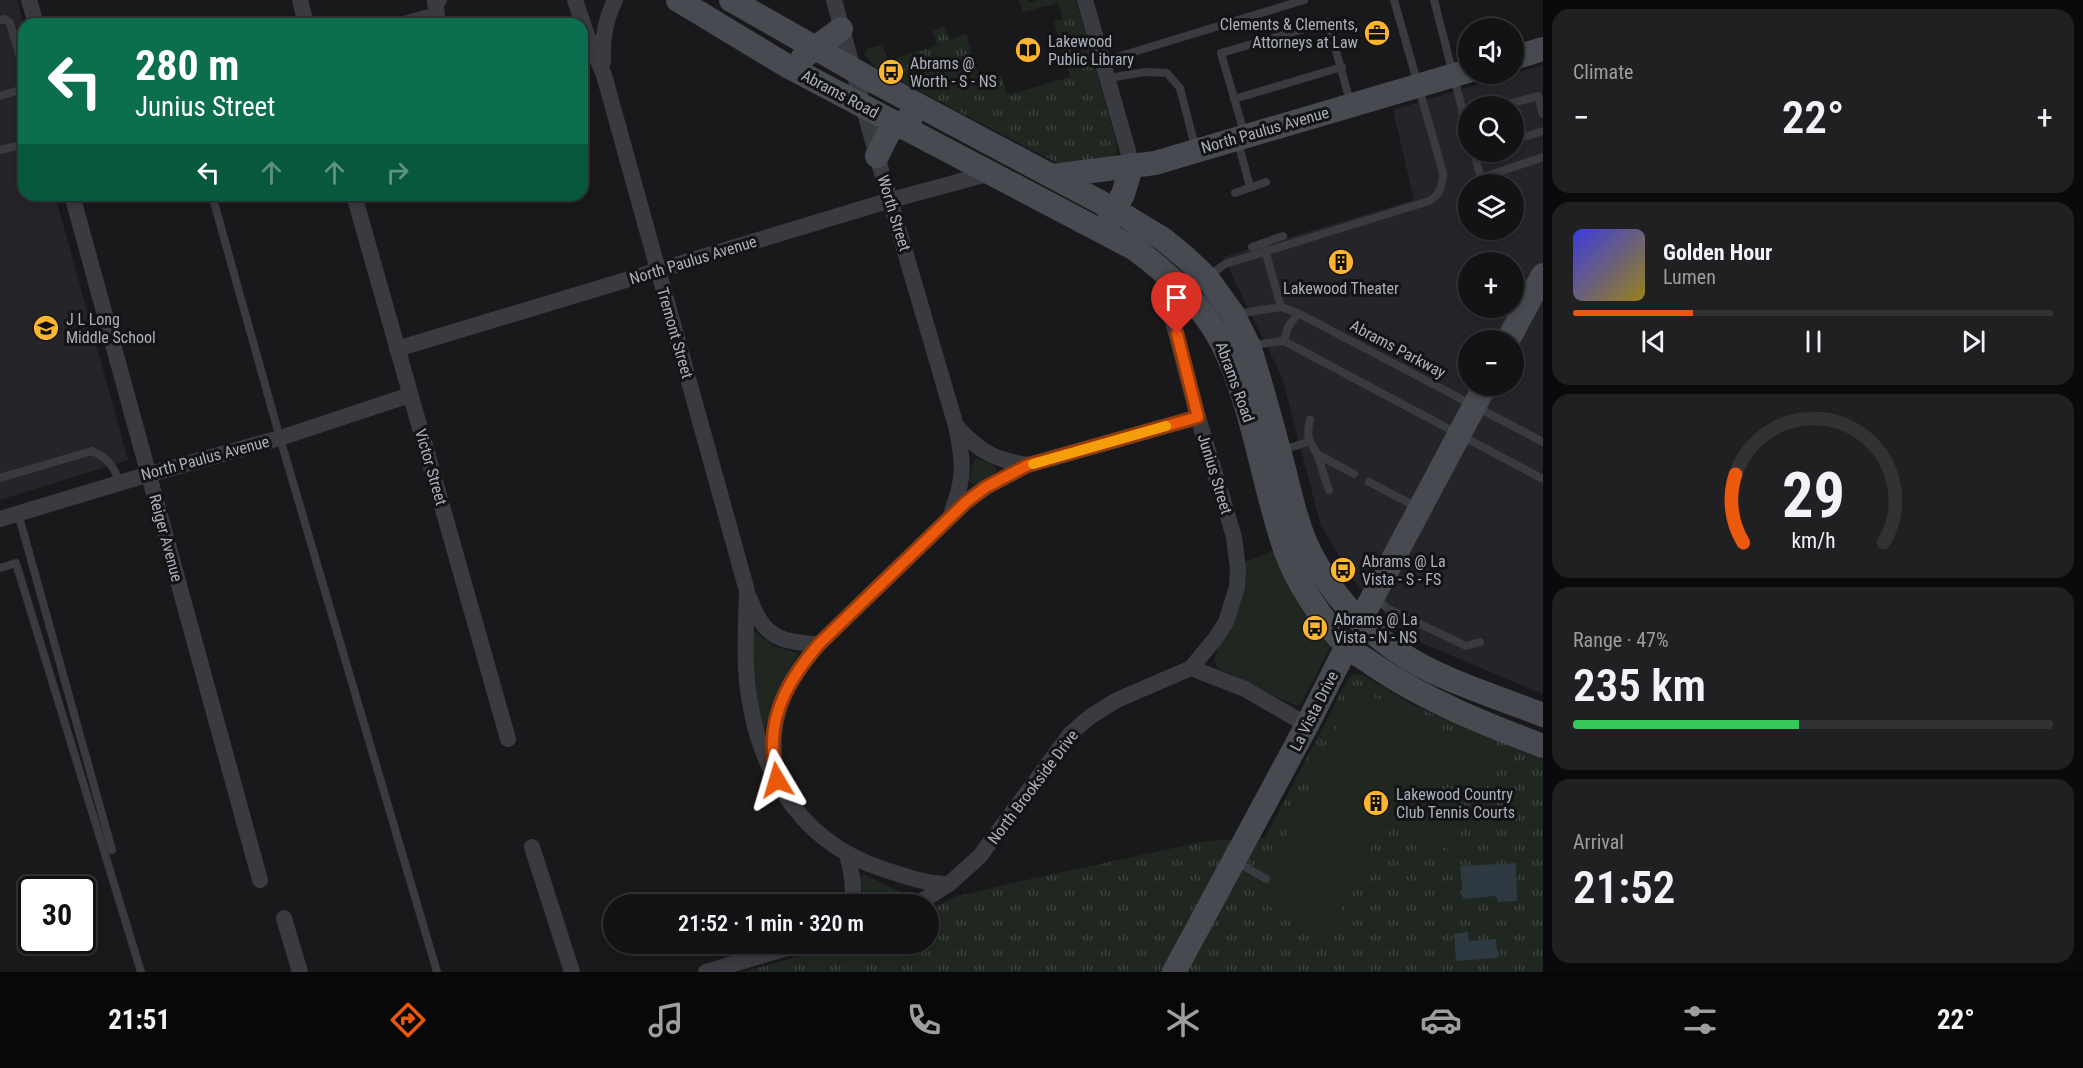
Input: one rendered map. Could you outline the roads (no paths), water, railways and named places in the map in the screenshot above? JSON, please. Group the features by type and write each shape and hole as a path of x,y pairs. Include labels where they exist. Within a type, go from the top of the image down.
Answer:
{"main road":[{"name":"Abrams Road","path":"678,0 789,67 1102,231 1143,255 1168,274 1197,305 1222,343 1241,390 1286,550 1310,597 1347,646 1431,699 1542,742"},
{"name":"Abrams Road","path":"731,0 852,69 1115,210 1162,239 1186,258 1207,279 1233,314 1249,346 1297,518 1310,550 1335,591 1359,621 1397,651 1420,664 1543,715"},
{"path":"789,67 842,28"},
{"path":"1524,55 1543,49"},
{"name":"North Paulus Avenue","path":"1052,176 1155,163 1458,74"},
{"path":"877,156 889,132 911,116 930,111"},
{"path":"1102,231 1123,194 1132,165"},
{"path":"1143,255 1164,258 1179,270 1194,283 1237,341 1249,346"},
{"path":"1513,330 1543,275"},
{"name":"La Vista Drive","path":"1359,621 1479,396"},
{"name":"La Vista Drive","path":"1174,972 1347,646"}],"street":[{"path":"29,0 34,18"},
{"path":"300,0 304,18"},
{"path":"426,18 437,15 435,1 439,0"},
{"name":"Tremont Street","path":"575,0 581,18"},
{"name":"Tremont Street","path":"604,75 602,41 607,18 615,0"},
{"name":"Worth Street","path":"834,0 877,156 957,426 963,468 961,490 951,515"},
{"path":"1085,0 1132,165"},
{"name":"Tremont Street","path":"588,38 604,75 747,591 756,615 766,630 778,638 793,643 819,644"},
{"name":"North Paulus Avenue","path":"397,349 891,200 991,173"},
{"name":"Reiger Avenue","path":"74,201 260,880"},
{"name":"Victor Street","path":"356,201 508,739"},
{"name":"Junius Street","path":"1170,310 1198,417 1234,537 1238,569"},
{"name":"North Paulus Avenue","path":"0,519 120,482 280,438 410,395"},
{"path":"777,780 772,747 774,728 789,683 819,644 951,515 986,487 1028,465 1198,417"},
{"name":"Worth Street","path":"957,426 978,448 994,457 1028,465"},
{"name":"North Brookside Drive","path":"933,894 949,884 980,856 1071,733 1091,716 1118,700 1191,668 1226,622 1237,586 1238,569"},
{"name":"Tremont Street","path":"747,591 746,669 750,703 762,752 787,800 815,832 847,855 923,882 949,884"},
{"name":"La Vista Drive","path":"1347,646 1359,621"},
{"path":"1191,668 1245,689 1307,725"},
{"path":"532,847 572,972"},
{"path":"847,855 853,875 854,894"},
{"path":"284,918 300,972"},
{"path":"706,972 767,954"}],"lane":[{"path":"1104,61 1304,0"},
{"path":"1252,247 1264,247 1434,198 1442,186 1443,173 1394,0"},
{"path":"1434,0 1458,65"},
{"path":"0,21 5,19 10,23 18,43"},
{"path":"1251,187 1234,99 1221,53 1328,22 1351,105"},
{"path":"1234,99 1342,67"},
{"path":"1109,78 1145,72 1167,73 1180,88 1197,150"},
{"path":"0,96 18,91"},
{"path":"1524,100 1541,95 1543,114"},
{"path":"1524,137 1543,131"},
{"path":"0,150 18,146"},
{"path":"1477,162 1481,178 1543,157"},
{"path":"1234,192 1266,182"},
{"path":"214,201 280,438 437,972"},
{"path":"1207,279 1218,267 1283,236"},
{"path":"1264,247 1281,307"},
{"name":"Abrams Parkway","path":"1233,314 1281,307 1458,386"},
{"path":"1284,340 1288,327 1298,313"},
{"path":"1249,346 1284,340 1543,479"},
{"name":"Abrams Parkway","path":"1479,396 1543,442"},
{"path":"1310,420 1307,430 1308,442 1317,454 1329,490"},
{"path":"1279,451 1308,442"},
{"path":"0,478 92,451 105,457 113,466 120,482"},
{"path":"1317,454 1354,474"},
{"path":"1369,482 1419,508"},
{"path":"18,513 112,850"},
{"path":"0,568 16,563 141,972"},
{"path":"1373,595 1387,608 1466,646 1480,642"},
{"path":"1235,860 1266,879"}],"place":[{"name":"Clements & Clements, Attorneys at Law","path":"1377,33"},
{"name":"Lakewood Public Library","path":"1028,50"},
{"name":"Abrams @ Worth - S - NS","path":"891,72"},
{"name":"Lakewood Theater","path":"1341,262"},
{"name":"J L Long Middle School","path":"46,328"},
{"name":"Abrams @ La Vista - S - FS","path":"1343,570"},
{"name":"Abrams @ La Vista - N - NS","path":"1315,628"},
{"name":"Lakewood Country Club Tennis Courts","path":"1376,803"}]}
